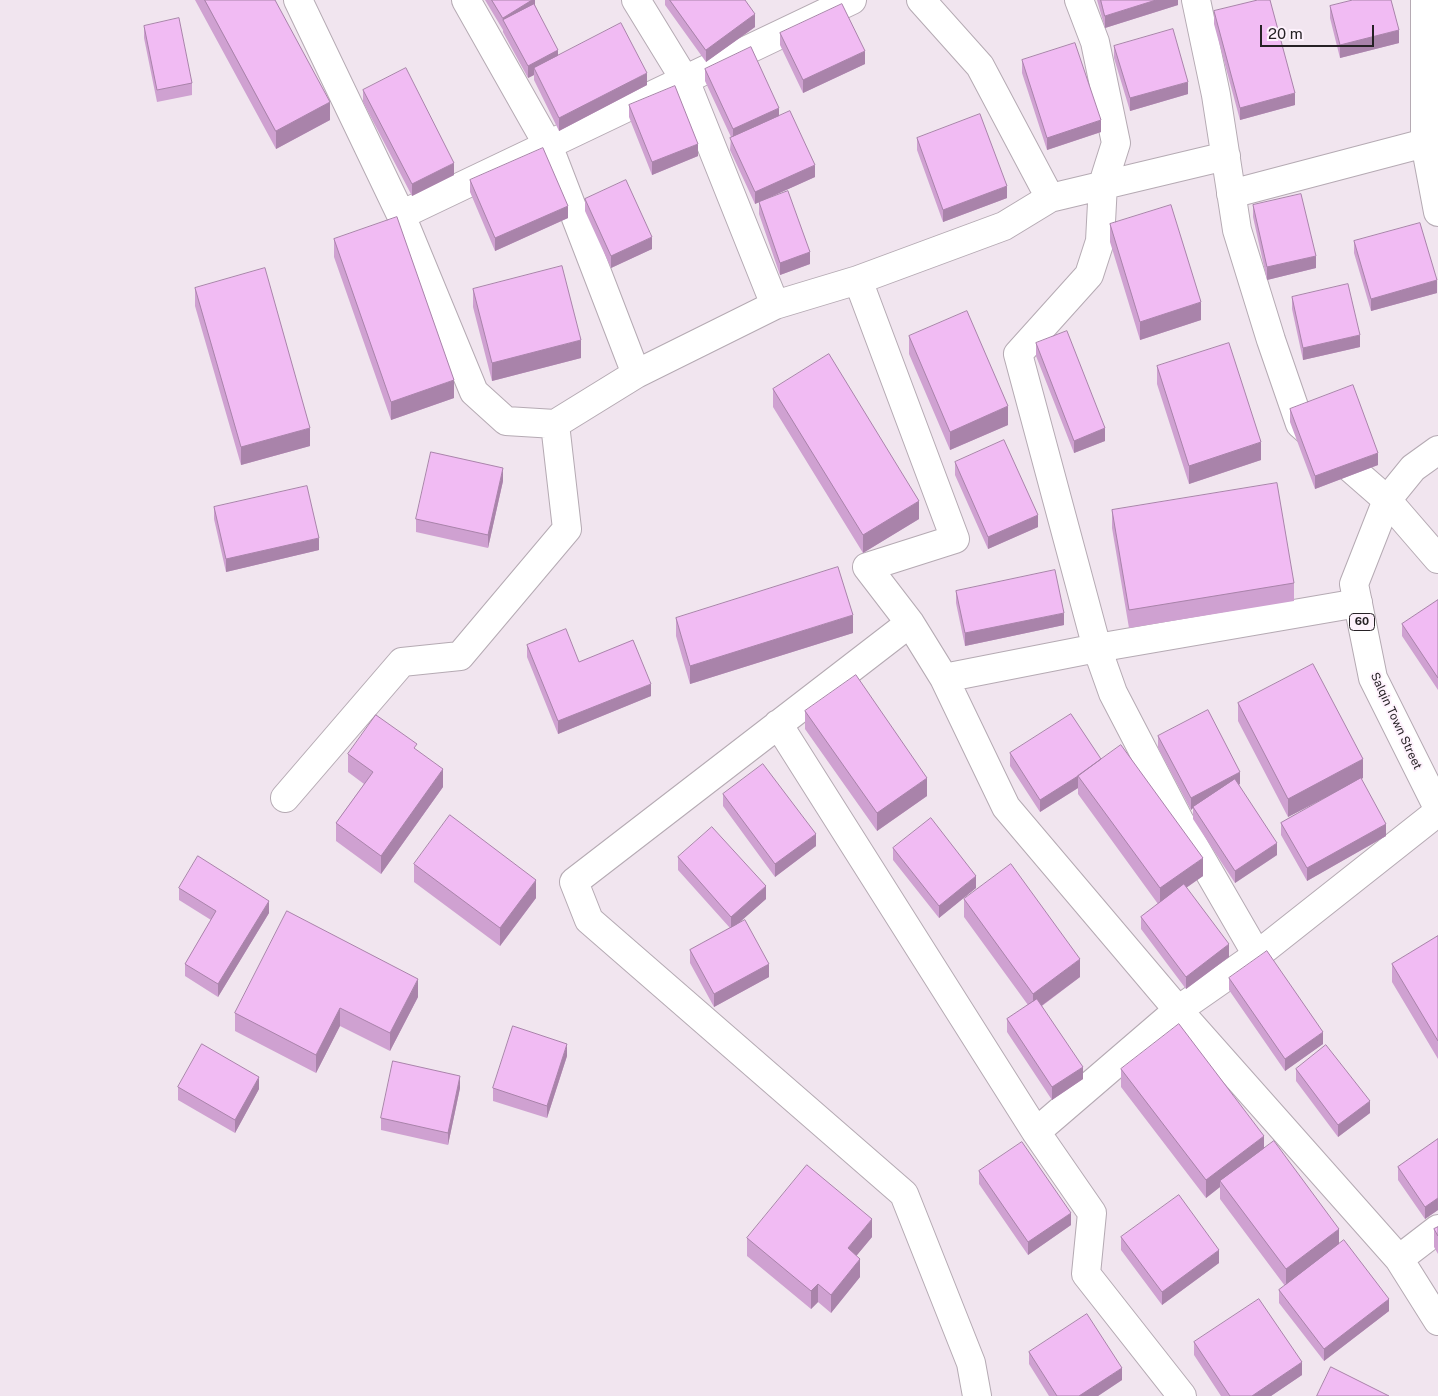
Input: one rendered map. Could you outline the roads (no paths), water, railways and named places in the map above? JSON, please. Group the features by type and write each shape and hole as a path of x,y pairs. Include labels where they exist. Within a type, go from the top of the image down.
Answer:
{"street":[{"path":"298,0 400,215 474,392 506,421 555,424 636,374 775,306 858,280 1004,226 1050,198 1226,156"},
{"path":"466,0 548,145 636,374"},
{"path":"636,0 684,80 775,306"},
{"path":"400,215 852,0"},
{"path":"921,0 980,66 1050,198"},
{"path":"1079,0 1095,42 1116,143 1103,184 1100,241 1088,275 1018,354 1097,648 1113,693 1179,820 1257,955"},
{"path":"1196,0 1240,239 1271,340 1300,424 1387,500 1438,559"},
{"path":"1425,0 1424,143 1438,212"},
{"path":"1231,194 1424,143"},
{"path":"858,280 955,539 867,567 910,623 944,678 1006,807 1178,1010 1399,1259 1438,1321"},
{"path":"285,798 402,662 460,656 567,530 555,424"},
{"name":"Salqin Town Street","path":"1438,450 1412,468 1387,500 1354,584 1373,678 1438,808"},
{"path":"944,678 1097,648 1358,602"},
{"path":"910,623 574,882 589,920 904,1194 971,1363 977,1396"},
{"path":"778,724 1036,1132 1092,1213 1086,1274 1182,1396"},
{"path":"1036,1132 1178,1010 1257,955 1438,812"},
{"path":"1399,1259 1438,1229"}]}
